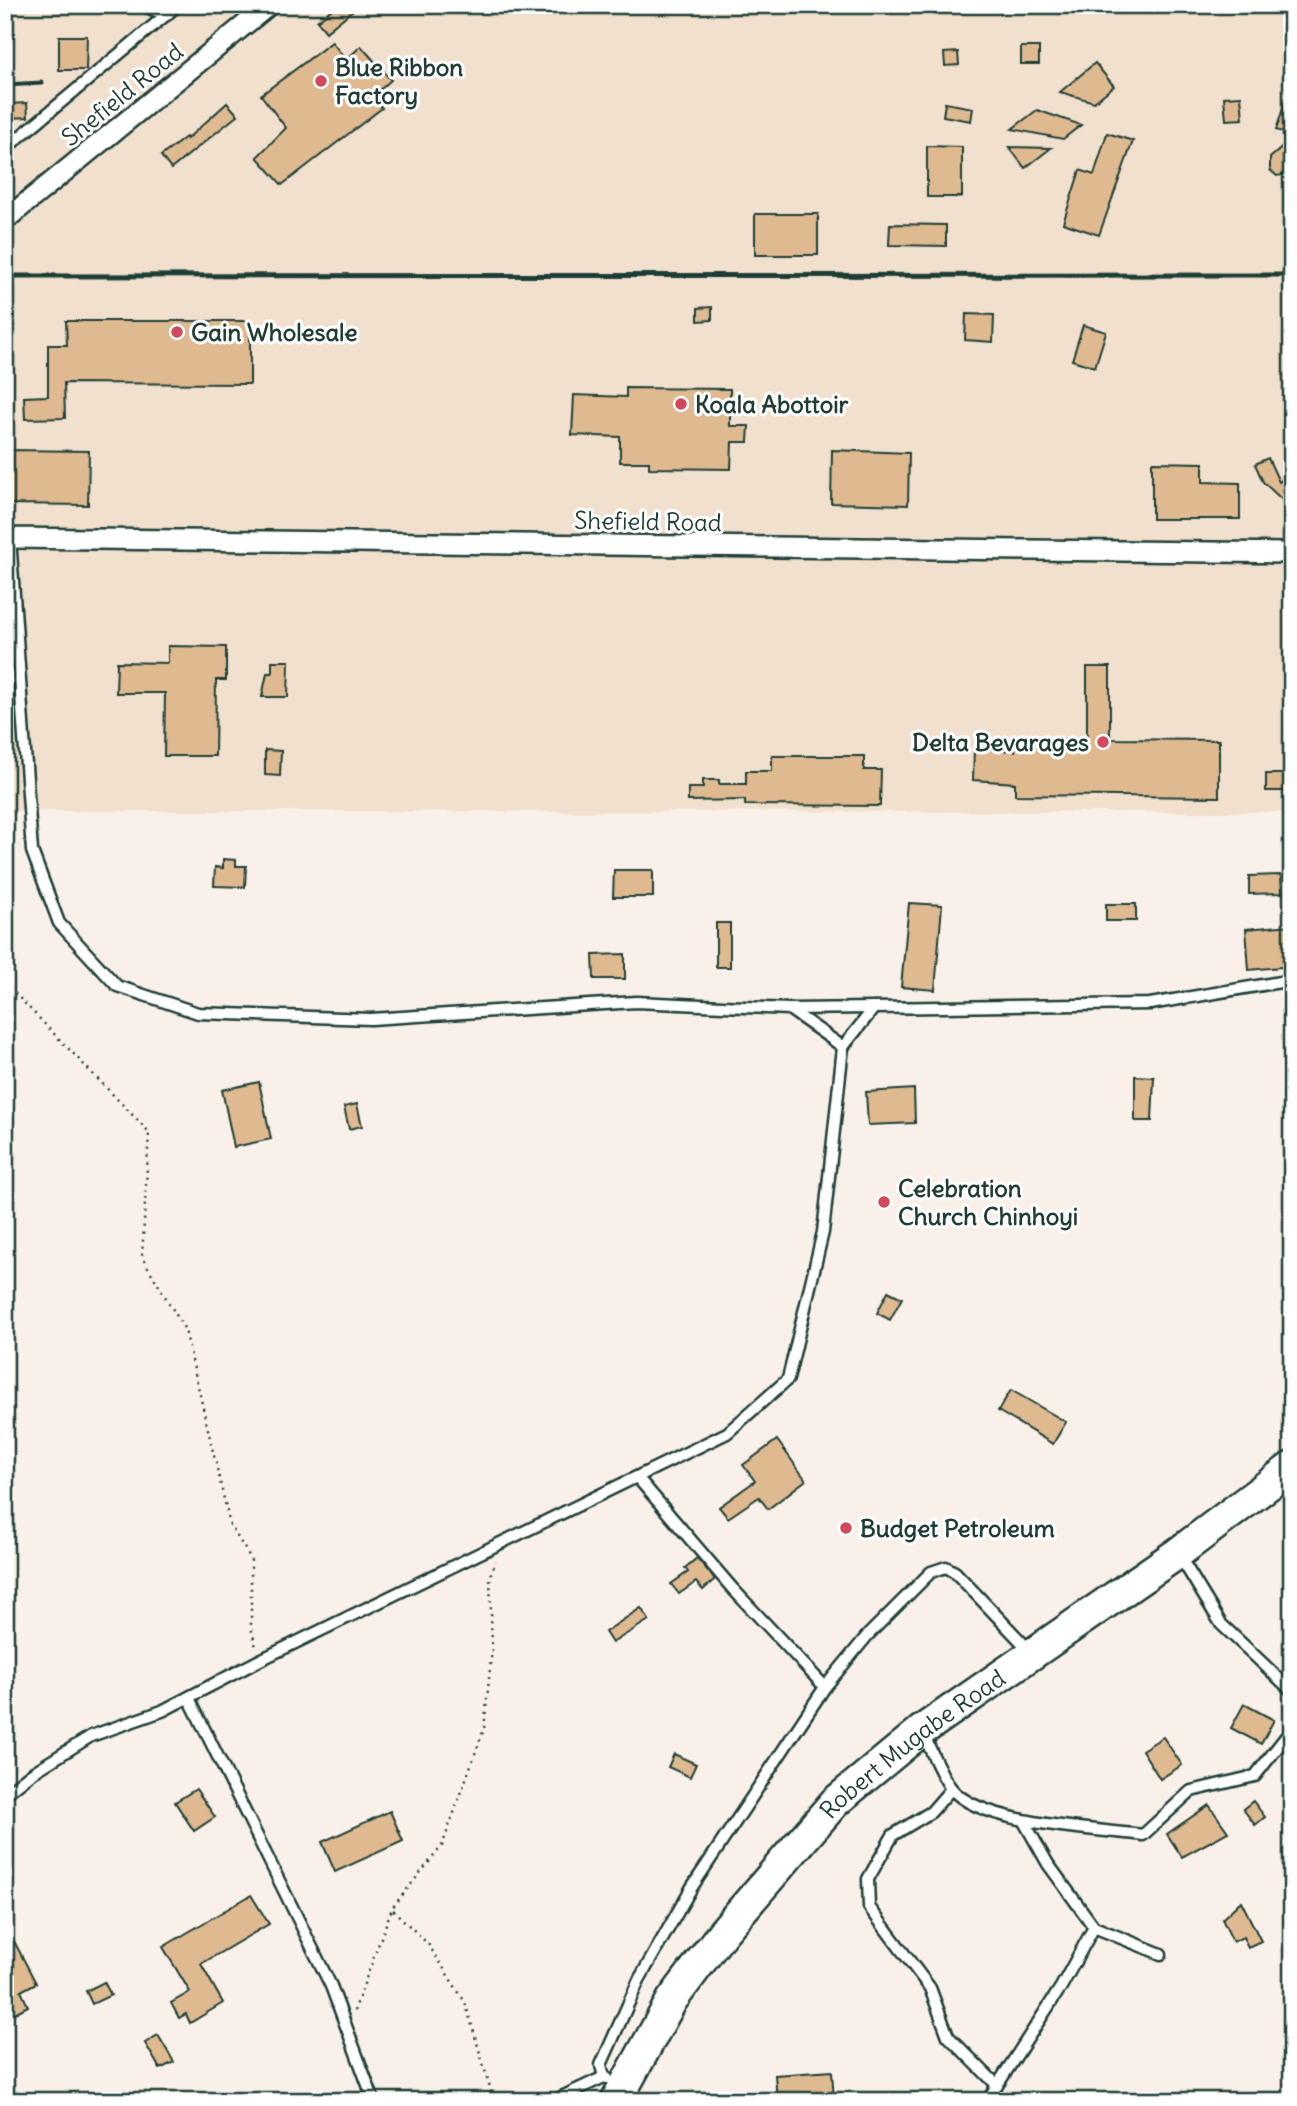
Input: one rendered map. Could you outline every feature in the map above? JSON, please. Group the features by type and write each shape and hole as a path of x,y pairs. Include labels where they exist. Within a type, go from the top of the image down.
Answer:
{"main road":[{"name":"Robert Mugabe Road","path":"615,2088 672,2000 723,1933 835,1802 921,1731 1178,1553 1292,1466"}],"street":[{"name":"Shefield Road","path":"5,220 269,5"},
{"name":"Shefield Road","path":"8,537 1292,553"}],"lane":[{"path":"141,5 167,15"},
{"path":"5,149 178,5"},
{"path":"8,537 32,851 59,923 117,986 198,1013 345,1018 636,1002 789,1009 1150,1004 1292,980"},
{"path":"5,1794 32,1773 91,1736 189,1698 260,1660 727,1433 788,1379 823,1232 843,1047 874,1008"},
{"path":"789,1009 843,1047"},
{"path":"637,1476 732,1588 825,1687"},
{"path":"1178,1553 1221,1624 1292,1691"},
{"path":"553,2101 615,2088 601,2065 639,1980 730,1828 825,1687 867,1636 931,1572 946,1567 955,1572 1032,1653"},
{"path":"189,1698 331,1986 374,2101"},
{"path":"921,1731 951,1789 985,1811 1023,1820 1143,1835 1191,1791 1255,1776 1292,1729"},
{"path":"951,1789 931,1812 892,1835 868,1878 869,1907 930,1988 948,2036 997,2085"},
{"path":"1023,1820 1048,1864 1094,1927 1161,1954"},
{"path":"987,2101 1061,1987 1094,1927"}],"path":[{"path":"5,983 149,1132 142,1257 185,1330 230,1525 251,1559 251,1628 260,1660"},
{"path":"347,2029 392,1908 442,1846 484,1729 492,1649 489,1576 504,1542"},
{"path":"392,1908 428,1944 465,2002 494,2101"}],"shaded area":[{"path":"5,5 1292,5 1292,812 5,811"}],"building":[{"path":"337,5 359,5 326,32 317,21"},
{"path":"59,36 87,36 86,70 59,70"},
{"path":"332,42 346,60 361,46 391,80 373,96 382,108 282,185 257,157 286,128 261,95"},
{"path":"1021,47 1039,47 1039,64 1021,64"},
{"path":"958,52 959,65 945,66 944,53"},
{"path":"1095,63 1114,86 1094,102 1060,92"},
{"path":"1289,90 1292,91 1292,135 1276,130"},
{"path":"1241,96 1243,119 1226,120 1224,97"},
{"path":"27,103 28,117 10,118 9,104"},
{"path":"227,103 238,115 171,169 161,156 186,137 187,139"},
{"path":"945,103 973,108 971,121 943,116"},
{"path":"1037,110 1081,125 1063,139 1012,129"},
{"path":"1107,133 1133,141 1099,235 1063,223 1080,170 1094,175"},
{"path":"1292,139 1292,173 1277,176 1270,170 1270,158"},
{"path":"927,146 962,147 962,197 927,197"},
{"path":"1009,147 1051,148 1025,168"},
{"path":"755,214 818,214 818,255 755,255"},
{"path":"890,224 946,225 946,246 889,245"},
{"path":"712,307 712,320 698,321 698,308"},
{"path":"966,314 994,315 993,342 965,340"},
{"path":"66,321 250,321 250,384 64,383 65,418 25,419 24,397 48,396 48,345 67,345"},
{"path":"1083,325 1106,332 1095,367 1072,360"},
{"path":"626,388 730,389 730,426 749,426 748,442 732,442 731,469 649,468 649,462 620,462 620,437 572,435 574,395 626,397"},
{"path":"7,450 89,451 88,505 6,504"},
{"path":"832,450 909,453 908,505 831,503"},
{"path":"1268,458 1279,482 1284,478 1292,486 1292,509 1263,482 1255,464"},
{"path":"1152,462 1203,463 1203,482 1240,483 1240,519 1152,519"},
{"path":"168,646 226,647 226,680 216,680 215,756 164,756 165,693 116,693 117,662 168,663"},
{"path":"272,661 289,661 288,697 262,697 267,673 272,673"},
{"path":"1087,667 1110,667 1110,739 1219,740 1219,797 1015,795 1015,783 973,780 974,748 1015,751 1015,739 1087,739"},
{"path":"265,750 281,751 280,776 265,775"},
{"path":"772,756 864,756 864,770 881,770 880,806 745,805 745,800 688,801 688,788 703,788 703,780 719,780 719,784 746,784 746,771 772,771"},
{"path":"1266,774 1292,774 1292,791 1266,791"},
{"path":"223,859 236,860 236,866 246,866 245,887 214,886 215,867 223,868"},
{"path":"614,870 653,870 653,897 613,897"},
{"path":"1281,875 1282,893 1249,894 1249,876"},
{"path":"909,903 942,905 935,990 901,987"},
{"path":"1106,904 1136,904 1136,921 1106,921"},
{"path":"716,923 730,923 730,967 716,967"},
{"path":"1292,925 1292,966 1249,970 1246,929"},
{"path":"625,954 625,979 594,979 593,955"},
{"path":"1135,1076 1154,1077 1152,1121 1135,1121"},
{"path":"259,1082 271,1139 234,1147 222,1090"},
{"path":"914,1089 915,1123 868,1125 866,1092"},
{"path":"357,1104 362,1126 349,1129 344,1107"},
{"path":"888,1291 902,1298 890,1320 877,1313"},
{"path":"1011,1390 1066,1422 1053,1444 998,1411"},
{"path":"777,1440 806,1480 768,1509 759,1497 728,1518 719,1507 755,1481 743,1465"},
{"path":"697,1558 715,1579 703,1590 696,1582 679,1594 671,1584 688,1572 685,1568"},
{"path":"641,1608 649,1620 612,1643 605,1632"},
{"path":"1244,1704 1274,1720 1261,1744 1231,1728"},
{"path":"1163,1737 1182,1765 1160,1779 1142,1750"},
{"path":"674,1754 696,1764 690,1777 668,1767"},
{"path":"196,1789 215,1817 194,1831 175,1802"},
{"path":"1253,1801 1265,1817 1255,1825 1243,1809"},
{"path":"1209,1805 1228,1832 1182,1857 1167,1834"},
{"path":"390,1811 403,1841 335,1872 322,1842"},
{"path":"251,1895 269,1924 201,1964 223,2003 190,2023 186,2014 179,2018 171,2003 190,1992 163,1947"},
{"path":"1241,1901 1261,1941 1248,1947 1243,1937 1233,1942 1222,1919"},
{"path":"5,1924 36,1983 21,1991 28,2006 5,2018"},
{"path":"104,1982 111,1995 92,2004 86,1991"},
{"path":"158,2035 174,2062 160,2069 145,2043"},
{"path":"832,2071 834,2101 777,2101 775,2075"}],"railway":[{"path":"5,85 42,83"},
{"path":"5,276 1292,275"}],"place":[{"name":"Blue Ribbon Factory","path":"321,81"},
{"name":"Gain Wholesale","path":"177,332"},
{"name":"Koala Abottoir","path":"681,404"},
{"name":"Delta Bevarages","path":"1103,742"},
{"name":"Celebration Church Chinhoyi","path":"884,1202"},
{"name":"Budget Petroleum","path":"846,1528"}]}
